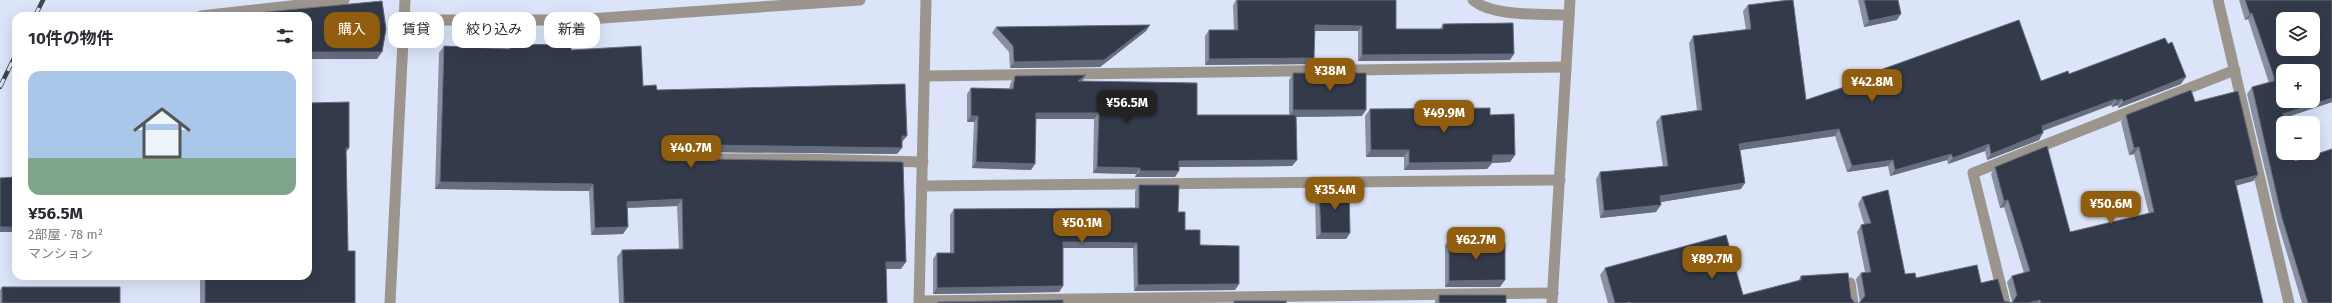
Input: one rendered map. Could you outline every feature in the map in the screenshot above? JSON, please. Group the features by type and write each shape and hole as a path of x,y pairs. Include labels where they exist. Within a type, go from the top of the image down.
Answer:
{"street":[{"path":"237,12 344,0"},
{"path":"404,12 405,0"},
{"path":"444,20 574,20 860,0"},
{"path":"926,0 923,186 919,302 1552,298 1570,0"},
{"path":"1473,0 1479,6 1508,12 1569,15"},
{"path":"2218,0 2289,303"},
{"path":"390,303 403,48"},
{"path":"925,76 1566,67"},
{"path":"2005,303 1973,173 2235,70"},
{"path":"703,159 803,159 923,162"},
{"path":"923,186 1560,180"},
{"path":"1850,284 1853,303"}],"building":[{"path":"1237,0 1396,0 1396,29 1443,29 1443,24 1513,23 1514,54 1362,55 1362,26 1315,25 1314,58 1209,59 1209,30 1238,30"},
{"path":"1793,0 1806,100 1874,77 1872,73 2019,20 2041,81 2068,71 2069,74 2165,38 2168,44 2172,42 2186,77 2123,102 2122,99 2116,101 2116,99 2042,126 2043,133 1991,154 1989,144 1953,158 1951,154 1895,170 1893,160 1852,166 1839,129 1739,144 1745,183 1660,196 1661,205 1604,211 1600,172 1668,166 1661,116 1702,110 1693,36 1751,29 1748,5"},
{"path":"1864,0 1898,0 1901,14 1869,21"},
{"path":"2245,0 2332,0 2332,98 2320,102 2320,64 2276,64 2276,108 2301,108 2283,114 2283,116 2276,116 2276,160 2320,160 2320,153 2332,149 2332,303 2308,303 2282,218 2252,87 2274,81 2274,77 2252,13 2250,14"},
{"path":"382,1 386,29 382,52 312,52 312,12 266,12"},
{"path":"1150,25 1104,60 1014,62 1013,46 996,27"},
{"path":"536,44 544,45 544,48 571,48 571,50 641,46 643,86 656,85 657,90 905,84 907,136 902,136 902,148 708,145 704,146 701,152 702,156 708,159 903,162 906,262 886,262 887,303 624,303 622,250 683,249 682,199 627,202 628,227 595,228 593,184 440,182 444,46 452,46 452,48 536,48"},
{"path":"1293,73 1366,73 1366,110 1293,110"},
{"path":"1086,75 1078,81 1197,83 1197,115 1296,115 1297,160 1179,161 1179,171 1140,171 1140,168 1097,167 1099,113 1036,113 1035,164 976,162 978,116 971,116 971,88 1013,89 1015,76"},
{"path":"2191,90 2195,102 2238,91 2258,175 2235,181 2263,303 2041,303 2040,300 2028,303 2012,303 2017,295 2012,276 2030,271 2008,200 2004,201 1995,167 2047,146 2070,232 2154,212 2139,147 2134,148 2126,115"},
{"path":"349,102 349,148 346,148 348,251 355,251 355,303 205,303 205,280 312,280 312,103"},
{"path":"1490,108 1490,115 1514,114 1515,155 1493,155 1492,162 1409,163 1409,150 1371,150 1370,109"},
{"path":"12,177 12,227 0,227 0,178"},
{"path":"1139,185 1179,185 1178,212 1185,212 1185,230 1200,230 1200,245 1239,246 1239,284 1138,285 1137,243 1063,242 1063,286 937,288 937,253 954,253 954,209 1139,208"},
{"path":"1349,188 1350,233 1321,233 1319,189"},
{"path":"1888,190 1905,274 1915,273 1916,278 1977,265 1981,283 1998,279 2004,301 2012,303 1859,303 1865,296 1861,273 1871,272 1861,225 1871,223 1862,197"},
{"path":"1726,235 1743,295 1801,280 1801,276 1848,273 1851,298 1855,303 1615,303 1605,268"},
{"path":"1449,239 1505,243 1505,280 1449,281"},
{"path":"2,287 120,287 120,303 2,303"},
{"path":"1439,295 1506,295 1506,303 1439,303"},
{"path":"1063,300 1063,303 938,303 938,302"},
{"path":"1234,301 1286,301 1286,303 1234,303"}],"railway":[{"path":"37,12 43,0"},
{"path":"0,87 12,62"}]}
